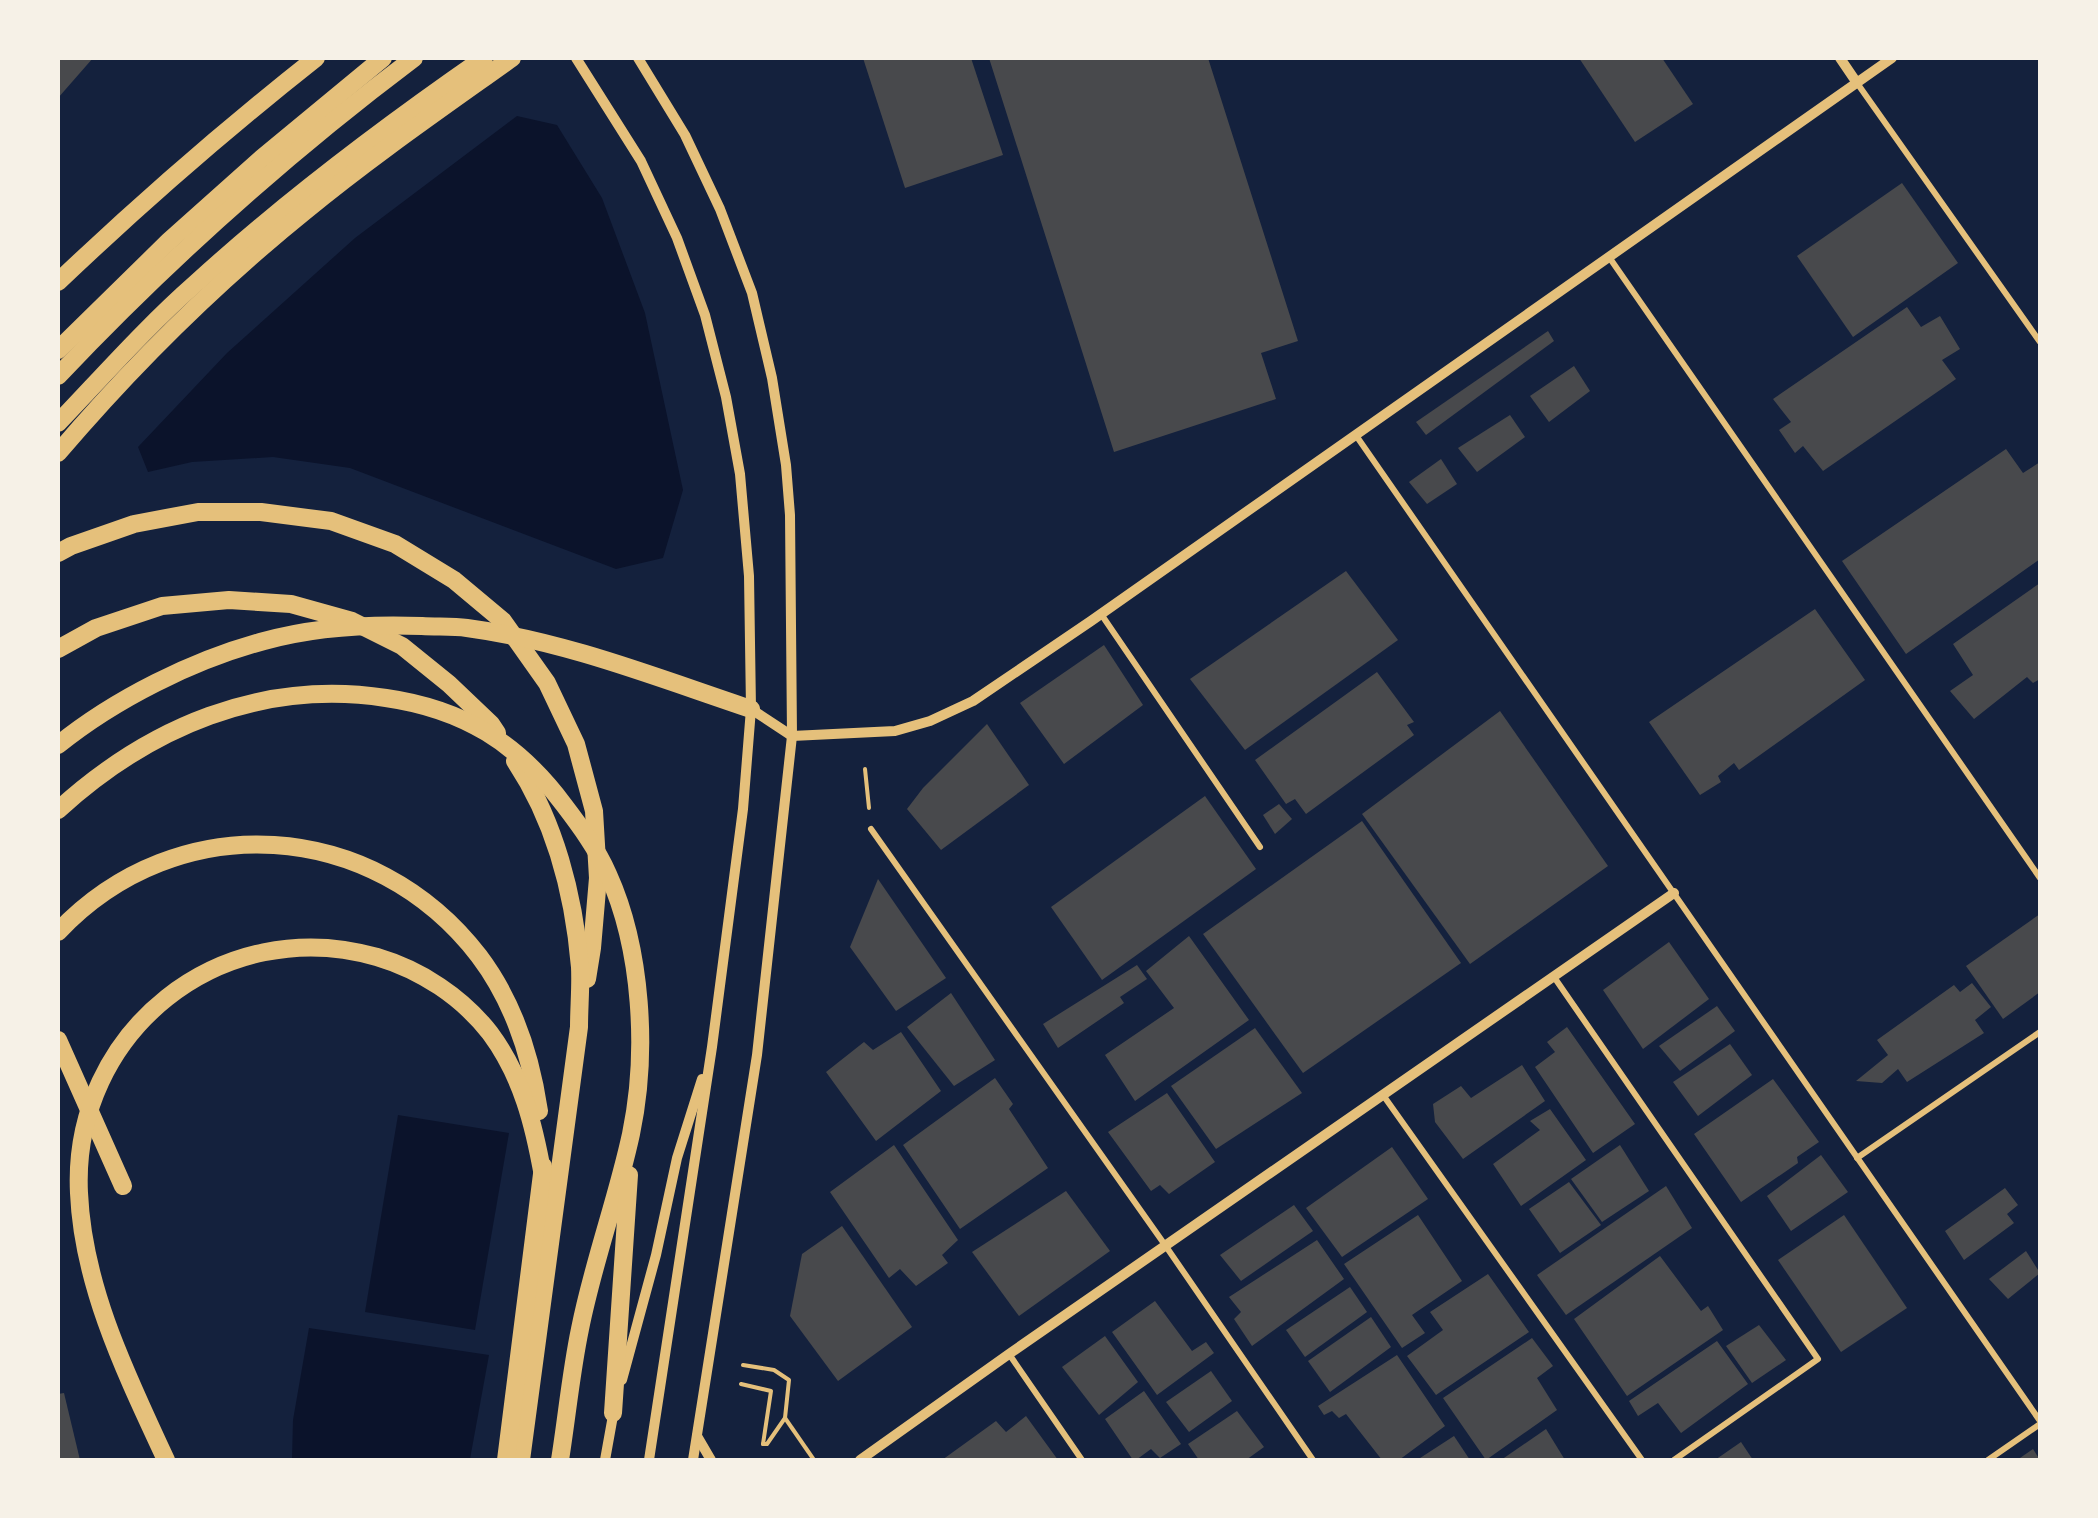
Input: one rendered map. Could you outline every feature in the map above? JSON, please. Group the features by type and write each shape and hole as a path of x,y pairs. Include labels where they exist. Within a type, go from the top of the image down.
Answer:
{"highway":[{"path":"58,282 242,116 316,58"},
{"path":"58,350 169,241 236,180 383,58"},
{"path":"58,376 180,255 274,172 414,58"},
{"path":"58,423 194,284 286,204 394,121 484,58"},
{"path":"58,453 122,379 189,314 304,212 414,128 512,58"},
{"path":"58,436 107,371"},
{"path":"58,553 71,546 134,524 198,512 261,512 331,521 395,544 454,580 503,621 547,682 576,744 594,811 598,878 592,948 579,1027 521,1460"},
{"path":"58,649 96,628 162,606 230,600 291,604 352,621 402,646 491,724 526,778 553,836 571,899 580,969 579,1027"},
{"path":"58,745 79,729 138,693 198,664 264,641 322,630 392,625 466,628 530,639 593,657 751,709"},
{"path":"58,810 82,789 137,750 193,721 253,703 310,694 364,694 417,702 464,720 509,746 547,783 581,829 607,873 625,921 640,1018 638,1076 632,1132 613,1413"},
{"path":"58,932 73,917 115,885 162,862 210,848 256,843 299,846 342,856 381,874 416,896 449,923 479,956 501,990 517,1024 529,1059 542,1136 543,1176 506,1460"},
{"path":"166,1460 115,1343 84,1245 79,1191 81,1152 87,1116 99,1082 119,1048 144,1017 174,992 207,971 243,957 281,948 331,948 359,952 398,963 433,982 464,1004 490,1034 511,1066 527,1102 543,1176"},
{"path":"58,1040 123,1186"},
{"path":"560,1460 580,1328 632,1132"}],"street":[{"path":"576,58 641,161 677,238 705,315 726,397 740,474 749,576 751,709 742,808 712,1047 649,1460"},
{"path":"638,58 685,135 720,209 752,293 772,378 786,465 790,515 792,736 757,1055 693,1460"},
{"path":"1840,58 2040,342"},
{"path":"751,709 792,736 895,731 930,721 973,701 1101,614 1892,58"},
{"path":"1609,257 2040,878"},
{"path":"1355,434 2040,1422 1988,1460"},
{"path":"1101,614 1260,847"},
{"path":"871,829 1165,1245 1313,1460"},
{"path":"860,1460 1009,1353 1674,893"},
{"path":"1554,977 1818,1359 1674,1460"},
{"path":"1857,1158 2040,1032"},
{"path":"605,1460 613,1413 656,1255 677,1158 712,1047"},
{"path":"1383,1095 1642,1460"},
{"path":"1009,1353 1082,1460"},
{"path":"697,1436 711,1460"}],"path":[{"path":"865,769 871,829"},
{"path":"741,1384 771,1391 763,1444 767,1444 785,1418 789,1380 774,1370 743,1365"},
{"path":"785,1418 814,1460"}],"water":[{"path":"517,116 557,125 602,198 645,313 683,490 663,558 616,569 350,468 273,457 192,462 148,472 138,447 227,353 355,238"},
{"path":"398,1115 509,1133 475,1330 365,1312"},
{"path":"309,1328 489,1355 470,1459 292,1459 293,1420"}],"building":[{"path":"58,58 93,58 58,98"},
{"path":"863,58 971,58 1003,155 905,188"},
{"path":"989,58 1208,58 1298,341 1261,353 1276,399 1114,452"},
{"path":"1579,58 1662,58 1693,104 1635,142"},
{"path":"1902,183 1958,263 1853,337 1797,256"},
{"path":"1907,307 1921,327 1940,316 1960,349 1942,360 1956,379 1823,471 1803,446 1795,453 1779,430 1791,422 1773,399"},
{"path":"1548,331 1554,341 1426,435 1416,422"},
{"path":"1574,366 1590,391 1549,422 1530,396"},
{"path":"1510,415 1525,437 1477,472 1458,448"},
{"path":"2006,449 2023,473 2040,462 2040,559 1906,654 1842,561"},
{"path":"1441,459 1457,484 1427,504 1409,482"},
{"path":"1346,571 1398,640 1245,750 1190,679"},
{"path":"2040,583 2040,679 2033,683 2027,677 1974,719 1950,691 1973,675 1953,644"},
{"path":"1815,609 1865,680 1739,770 1734,763 1718,776 1721,782 1700,795 1649,722"},
{"path":"1104,645 1143,705 1064,764 1020,703"},
{"path":"1377,672 1414,722 1407,725 1414,735 1306,814 1295,799 1286,804 1255,760"},
{"path":"1500,711 1608,866 1470,964 1362,814"},
{"path":"987,724 1029,785 941,850 907,809 923,788"},
{"path":"1205,796 1256,869 1102,980 1051,907"},
{"path":"1279,804 1292,819 1275,834 1263,815"},
{"path":"1362,821 1461,963 1303,1073 1203,934"},
{"path":"878,879 946,978 896,1011 850,947"},
{"path":"2040,914 2040,992 2003,1019 1966,966"},
{"path":"1189,936 1249,1020 1135,1101 1105,1055 1174,1008 1146,971"},
{"path":"1669,942 1709,999 1643,1049 1603,990"},
{"path":"1137,965 1147,979 1120,997 1124,1003 1058,1048 1043,1024"},
{"path":"1972,983 1991,1007 1975,1020 1984,1033 1907,1082 1898,1069 1882,1083 1856,1081 1888,1055 1877,1040 1954,985 1960,992"},
{"path":"951,993 995,1060 954,1086 907,1027"},
{"path":"1717,1006 1735,1031 1680,1071 1659,1046"},
{"path":"1567,1027 1635,1124 1593,1153 1535,1067 1555,1052 1547,1042"},
{"path":"1255,1028 1302,1093 1216,1149 1171,1086"},
{"path":"901,1032 941,1091 876,1141 826,1072 864,1042 873,1050"},
{"path":"1730,1044 1752,1075 1698,1116 1673,1082"},
{"path":"1522,1065 1545,1101 1463,1159 1435,1122 1433,1104 1461,1086 1471,1098"},
{"path":"995,1078 1013,1104 1009,1109 1048,1168 960,1229 903,1145"},
{"path":"1773,1079 1819,1142 1797,1157 1798,1163 1741,1202 1694,1134"},
{"path":"1167,1093 1215,1162 1169,1194 1160,1185 1151,1191 1108,1132"},
{"path":"1550,1109 1586,1160 1521,1206 1493,1164 1540,1130 1530,1121"},
{"path":"894,1145 958,1240 942,1255 948,1263 916,1286 900,1269 889,1278 830,1192"},
{"path":"1620,1145 1649,1191 1602,1222 1571,1179"},
{"path":"1392,1147 1428,1199 1342,1257 1306,1208"},
{"path":"1821,1155 1848,1192 1791,1231 1767,1196"},
{"path":"1569,1182 1601,1225 1560,1253 1529,1209"},
{"path":"1666,1186 1692,1228 1566,1315 1537,1275"},
{"path":"2005,1188 2018,1205 2007,1214 2014,1223 1964,1260 1945,1231"},
{"path":"1066,1191 1110,1251 1019,1316 972,1252"},
{"path":"1294,1205 1313,1231 1241,1281 1220,1255"},
{"path":"1418,1215 1462,1281 1412,1315 1425,1333 1402,1348 1344,1264"},
{"path":"1844,1215 1907,1308 1841,1352 1778,1260"},
{"path":"842,1226 912,1327 838,1381 790,1316 802,1254"},
{"path":"1317,1240 1344,1279 1252,1346 1234,1319 1241,1312 1229,1297"},
{"path":"2026,1251 2040,1273 2008,1299 1989,1279"},
{"path":"1660,1256 1701,1311 1708,1306 1723,1330 1627,1396 1574,1319"},
{"path":"1488,1274 1529,1332 1436,1395 1407,1356 1443,1330 1430,1312"},
{"path":"1350,1287 1367,1312 1305,1357 1286,1330"},
{"path":"1155,1301 1192,1351 1206,1342 1214,1353 1157,1395 1112,1332"},
{"path":"1371,1317 1391,1347 1330,1392 1308,1361"},
{"path":"1759,1325 1786,1360 1752,1383 1726,1346"},
{"path":"1105,1336 1138,1382 1099,1415 1062,1367"},
{"path":"1532,1338 1553,1366 1537,1378 1557,1410 1486,1460 1443,1398"},
{"path":"1717,1341 1748,1384 1681,1433 1658,1403 1638,1416 1629,1401"},
{"path":"1397,1355 1445,1426 1399,1460 1382,1460 1346,1414 1339,1418 1332,1411 1324,1415 1318,1406"},
{"path":"1211,1371 1232,1401 1189,1432 1166,1402"},
{"path":"1144,1391 1181,1444 1160,1458 1151,1449 1133,1460 1105,1419"},
{"path":"64,1393 80,1460 58,1460 58,1394"},
{"path":"1237,1411 1264,1447 1246,1460 1199,1460 1188,1444"},
{"path":"1026,1416 1058,1460 942,1460 996,1421 1006,1432"},
{"path":"1546,1429 1565,1460 1501,1460"},
{"path":"1454,1436 1470,1460 1417,1460"},
{"path":"1741,1442 1753,1460 1715,1460"},
{"path":"2033,1449 2040,1460 2017,1460"}]}
